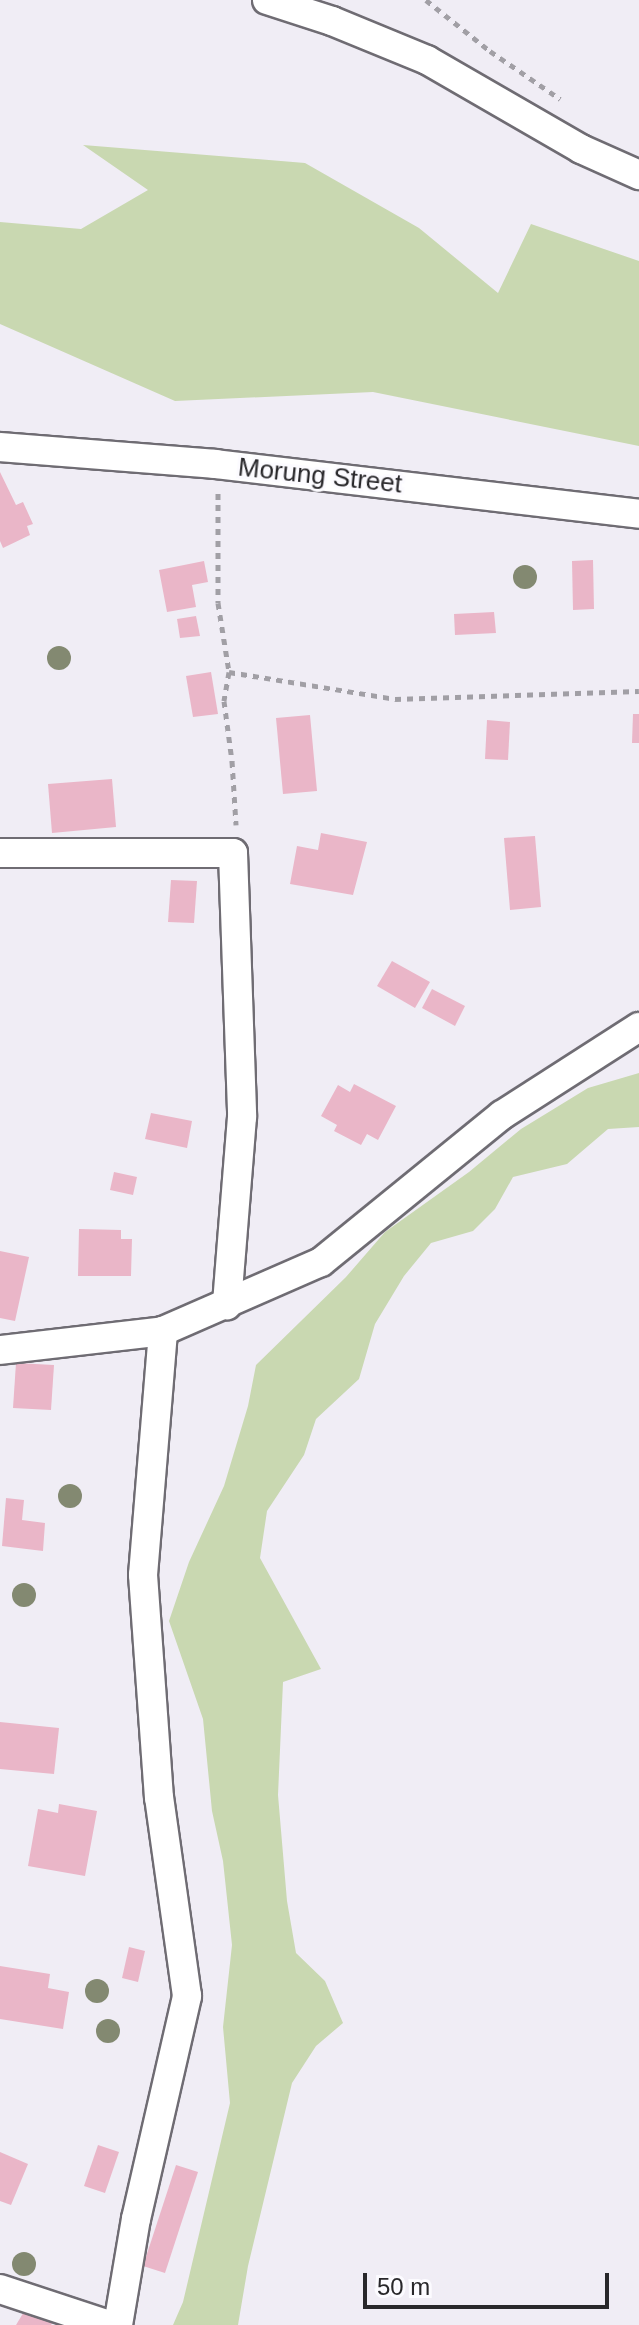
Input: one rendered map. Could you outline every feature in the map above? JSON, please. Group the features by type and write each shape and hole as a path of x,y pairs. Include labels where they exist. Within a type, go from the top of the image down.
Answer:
{"street":[{"path":"267,0 332,21 427,60 581,149 639,175"},
{"name":"Morung Street","path":"0,447 215,464 639,514"},
{"path":"0,853 233,853 242,1117 227,1305"},
{"path":"0,1350 163,1331 321,1262 502,1115 639,1027"},
{"path":"118,2325 136,2219 187,1996 159,1798 143,1575 163,1331"},
{"path":"0,2289 109,2325"}],"path":[{"path":"426,0 568,106"},
{"path":"215,464 219,501 218,603 229,672 224,701 236,818 233,853"},
{"path":"229,672 395,699 639,691"}],"green space":[{"path":"83,145 305,163 419,228 498,293 531,224 639,261 639,446 373,392 175,401 0,324 0,222 81,229 148,190"},
{"path":"639,1073 639,1127 608,1129 567,1164 513,1177 495,1209 473,1231 431,1243 404,1276 375,1324 359,1379 316,1419 304,1455 267,1511 260,1558 321,1669 283,1682 278,1795 287,1901 296,1953 325,1981 343,2023 316,2046 292,2083 248,2266 238,2325 173,2325 183,2302 230,2103 223,2027 232,1945 223,1861 212,1811 203,1719 169,1621 189,1562 224,1486 248,1406 256,1365 346,1277 385,1232 469,1172 521,1129 588,1088"}],"building":[{"path":"0,472 16,505 23,502 33,524 27,526 30,535 3,548 0,541"},
{"path":"593,560 594,609 573,610 572,561"},
{"path":"204,561 208,582 192,585 196,607 167,612 159,570"},
{"path":"494,612 496,633 455,635 454,614"},
{"path":"196,616 200,636 180,638 177,619"},
{"path":"211,672 218,714 193,717 186,676"},
{"path":"633,714 639,714 639,743 632,743"},
{"path":"310,715 317,791 283,794 276,718"},
{"path":"487,720 510,722 508,760 485,759"},
{"path":"112,779 116,827 52,833 48,784"},
{"path":"321,833 367,842 353,895 290,884 297,846 318,850"},
{"path":"535,836 541,907 510,910 504,838"},
{"path":"171,880 197,881 194,923 168,922"},
{"path":"392,961 430,982 415,1008 377,986"},
{"path":"432,989 465,1006 455,1026 422,1008"},
{"path":"354,1084 396,1106 378,1140 367,1134 361,1145 334,1131 337,1125 321,1116 338,1085 350,1092"},
{"path":"151,1113 192,1121 187,1148 145,1139"},
{"path":"114,1172 137,1177 133,1195 110,1190"},
{"path":"79,1229 121,1230 121,1239 132,1239 131,1276 78,1276"},
{"path":"0,1251 29,1257 15,1321 0,1318"},
{"path":"16,1363 54,1365 51,1410 13,1408"},
{"path":"6,1498 24,1500 22,1520 45,1523 43,1551 2,1546"},
{"path":"0,1722 59,1728 54,1774 0,1769"},
{"path":"59,1804 97,1811 85,1876 28,1866 38,1809 58,1813"},
{"path":"129,1947 145,1951 138,1982 122,1978"},
{"path":"0,1966 50,1974 48,1988 69,1992 63,2029 0,2019"},
{"path":"98,2145 119,2152 105,2193 84,2186"},
{"path":"0,2152 28,2164 11,2205 0,2201"},
{"path":"176,2165 198,2172 165,2273 143,2266"},
{"path":"28,2305 54,2321 51,2325 16,2325"}]}
